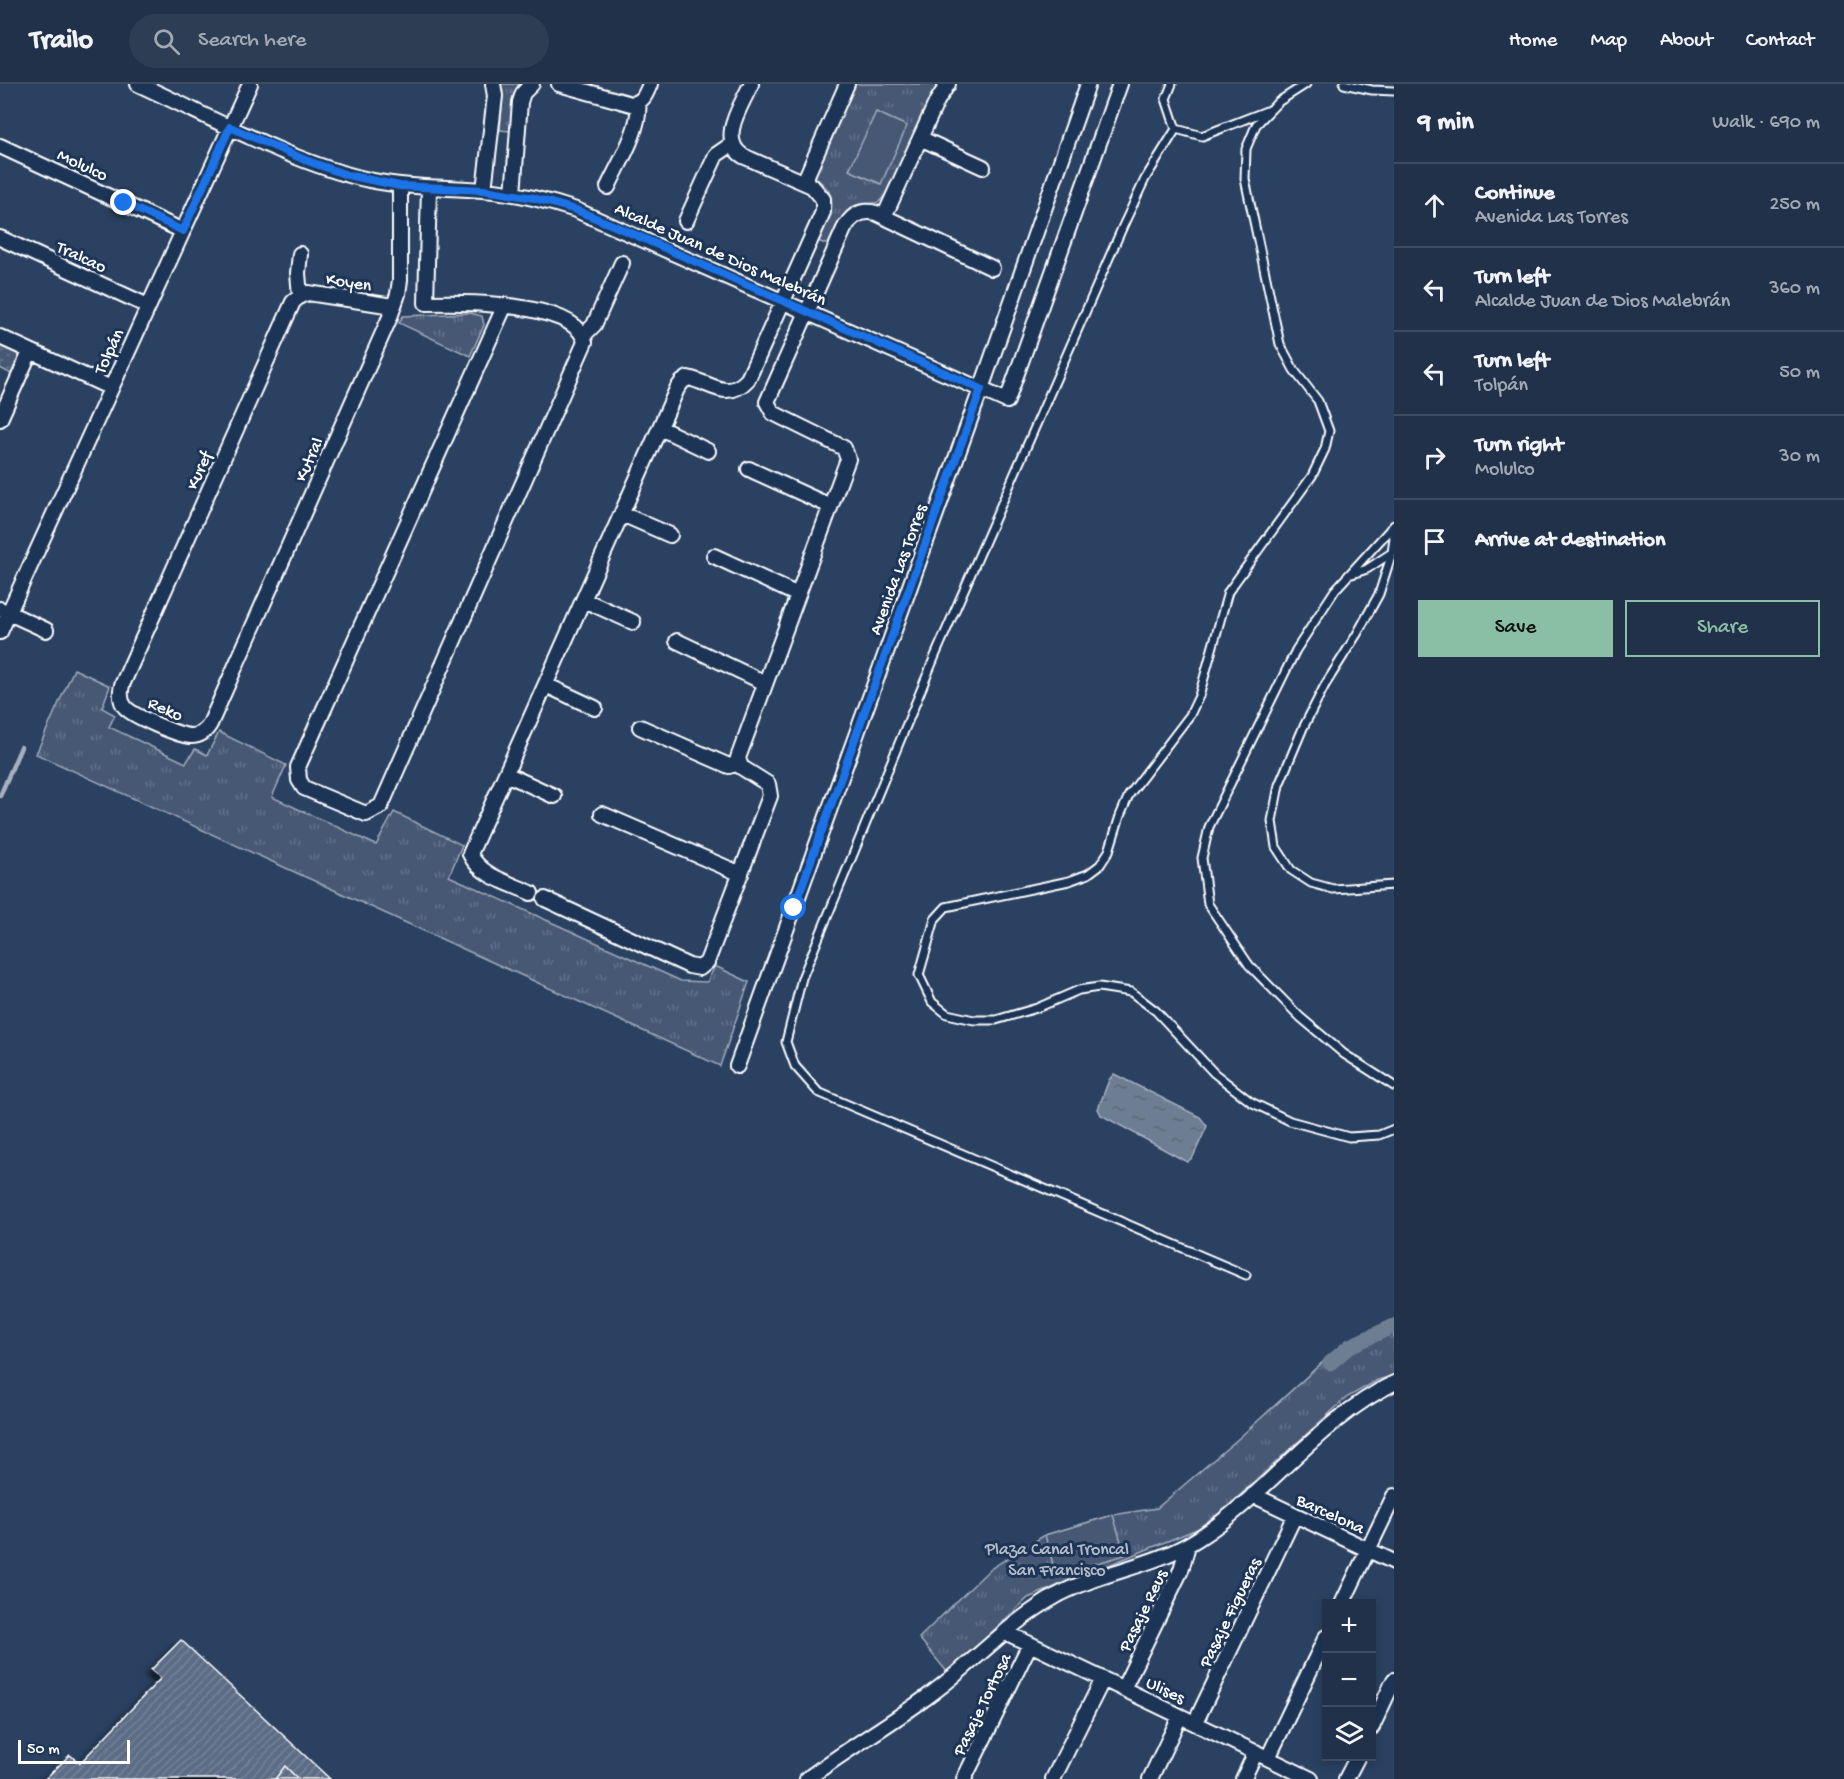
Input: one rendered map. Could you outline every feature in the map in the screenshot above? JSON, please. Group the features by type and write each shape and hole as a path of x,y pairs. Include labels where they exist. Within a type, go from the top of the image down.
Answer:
{"street":[{"name":"Alcalde Juan de Dios Malebrán","path":"138,84 230,127 347,175 400,186 484,190 513,194 555,203 594,217 1007,401 1120,84"},
{"name":"Tolpán","path":"0,632 4,611 111,388 250,84"},
{"path":"484,190 495,96 493,84"},
{"path":"513,194 520,102 523,93 532,84"},
{"path":"559,84 626,104 638,102 644,98 650,84"},
{"path":"531,893 484,872 475,864 470,854 677,390 688,378 717,390 735,390 748,379 823,212 821,194 812,186 743,156 732,144 730,134 751,84"},
{"path":"804,182 847,84"},
{"path":"884,217 937,101 948,84"},
{"name":"Avenida Las Torres","path":"737,1066 981,389 1088,84"},
{"path":"608,187 637,123 640,110 638,102"},
{"path":"920,138 983,167"},
{"path":"687,221 716,155 732,144"},
{"name":"Molulco","path":"0,146 183,231"},
{"name":"Kutral","path":"200,734 208,728 215,713 393,306 400,280 400,186"},
{"path":"429,188 426,303 461,302 506,305 544,312 579,328 584,335 585,342 381,806 366,814 304,788 299,780 298,767 506,305"},
{"path":"544,899 689,966 700,968 707,962 770,796 768,784 741,767 738,758 848,459 844,448 773,413 767,402 847,223 855,215 866,212 884,217 992,268"},
{"name":"Tralcao","path":"0,238 148,306"},
{"path":"300,254 298,273 300,296"},
{"path":"584,335 594,325 622,263"},
{"name":"Koyen","path":"300,296 313,294 393,306"},
{"name":"Kuref","path":"122,701 122,685 291,306 300,296"},
{"path":"0,337 111,388"},
{"path":"0,419 30,352"},
{"path":"660,428 708,451"},
{"path":"749,469 830,506"},
{"path":"622,514 670,535"},
{"path":"714,556 798,595"},
{"path":"584,600 633,622"},
{"path":"4,611 46,630"},
{"path":"677,641 765,683"},
{"path":"546,685 596,708"},
{"name":"Reko","path":"122,701 125,707 134,714 183,735 189,737 200,734"},
{"path":"640,727 729,766 739,763"},
{"path":"506,774 554,796"},
{"path":"602,814 741,874"},
{"path":"807,1779 931,1694 1039,1606 1090,1581 1157,1559 1188,1545 1226,1519 1336,1421 1366,1399 1394,1383"},
{"name":"Barcelona","path":"1253,1495 1394,1562"},
{"path":"1344,1599 1394,1496"},
{"name":"Pasaje Figueras","path":"1195,1723 1295,1515"},
{"name":"Pasaje Reus","path":"1123,1689 1181,1570 1188,1545"},
{"name":"Ulises","path":"1005,1632 1311,1779"},
{"name":"Pasaje Tortosa","path":"964,1779 1030,1644"},
{"path":"1243,1779 1262,1755 1322,1644"},
{"path":"1053,1779 1103,1679"},
{"path":"1376,1718 1394,1680"},
{"path":"1150,1779 1180,1716"},
{"path":"1346,1779 1355,1761"}],"lane":[{"path":"1172,84 1166,99 1176,129"},
{"path":"1306,84 1272,109 1256,125 1246,149 1245,178 1280,345 1294,370 1318,401 1329,431 1325,449 1312,476 1228,592 1198,696 1190,715 1129,795 1119,816 1109,851 1100,865 1088,874 1069,881 946,906 935,919 919,975 932,1002 947,1014 974,1020 996,1020 1037,1008 1079,990 1099,987 1131,992 1156,1011 1214,1073 1251,1102 1290,1121 1349,1137 1380,1136 1394,1129"},
{"path":"1344,84 1372,90 1394,91"},
{"path":"1176,129 1202,136 1272,109"},
{"path":"1176,129 1145,179 1123,226 935,656 801,978 786,1042 795,1066 818,1092 1246,1275"},
{"path":"1392,527 1393,552 1379,594 1325,685 1303,728 1279,785 1272,821 1276,847 1292,870 1311,883 1334,889 1394,885"},
{"path":"1392,527 1335,590 1296,650 1209,827 1202,858 1208,904 1249,965 1300,1017 1344,1054 1394,1086"},
{"path":"1350,575 1367,569 1393,552"}],"green space":[{"path":"501,84 519,84 513,96 510,131 500,130 503,94"},
{"path":"852,84 938,84 885,195 879,202 860,204 848,210 840,220 828,245 818,241 830,216 831,197 828,190 814,175"},
{"path":"876,112 907,126 881,184 849,170"},
{"path":"470,313 482,316 484,325 470,356 399,323 403,316"},
{"path":"0,330 99,375 93,387 27,356 17,377 0,368"},
{"path":"74,669 110,686 102,708 115,715 109,727 186,763 195,749 207,755 219,732 286,765 272,797 376,845 394,812 462,845 449,876 681,981 707,982 715,966 749,982 720,1066 36,754"},
{"name":"Plaza Canal Troncal San Francisco","path":"1394,1319 1394,1375 1378,1380 1346,1398 1226,1508 1197,1529 1028,1598 948,1673 919,1638 990,1569 1045,1535 1113,1515 1157,1508 1239,1438 1346,1341"},
{"path":"1113,1515 1125,1555 1056,1575 1045,1535"}],"water":[{"path":"1114,1074 1200,1117 1207,1126 1193,1157 1187,1162 1101,1115 1098,1109 1109,1080"}],"building":[{"path":"181,1640 330,1779 45,1779 70,1755 80,1763 161,1678 151,1670"},
{"path":"285,1766 298,1779 275,1779"}],"waterway":[{"path":"0,796 21,747"},
{"path":"1330,1363 1350,1346 1394,1326"}],"route":[{"path":"124,203 183,231 230,127 305,160 347,175 400,186 484,190 513,194 576,210 981,389 794,908"}]}
